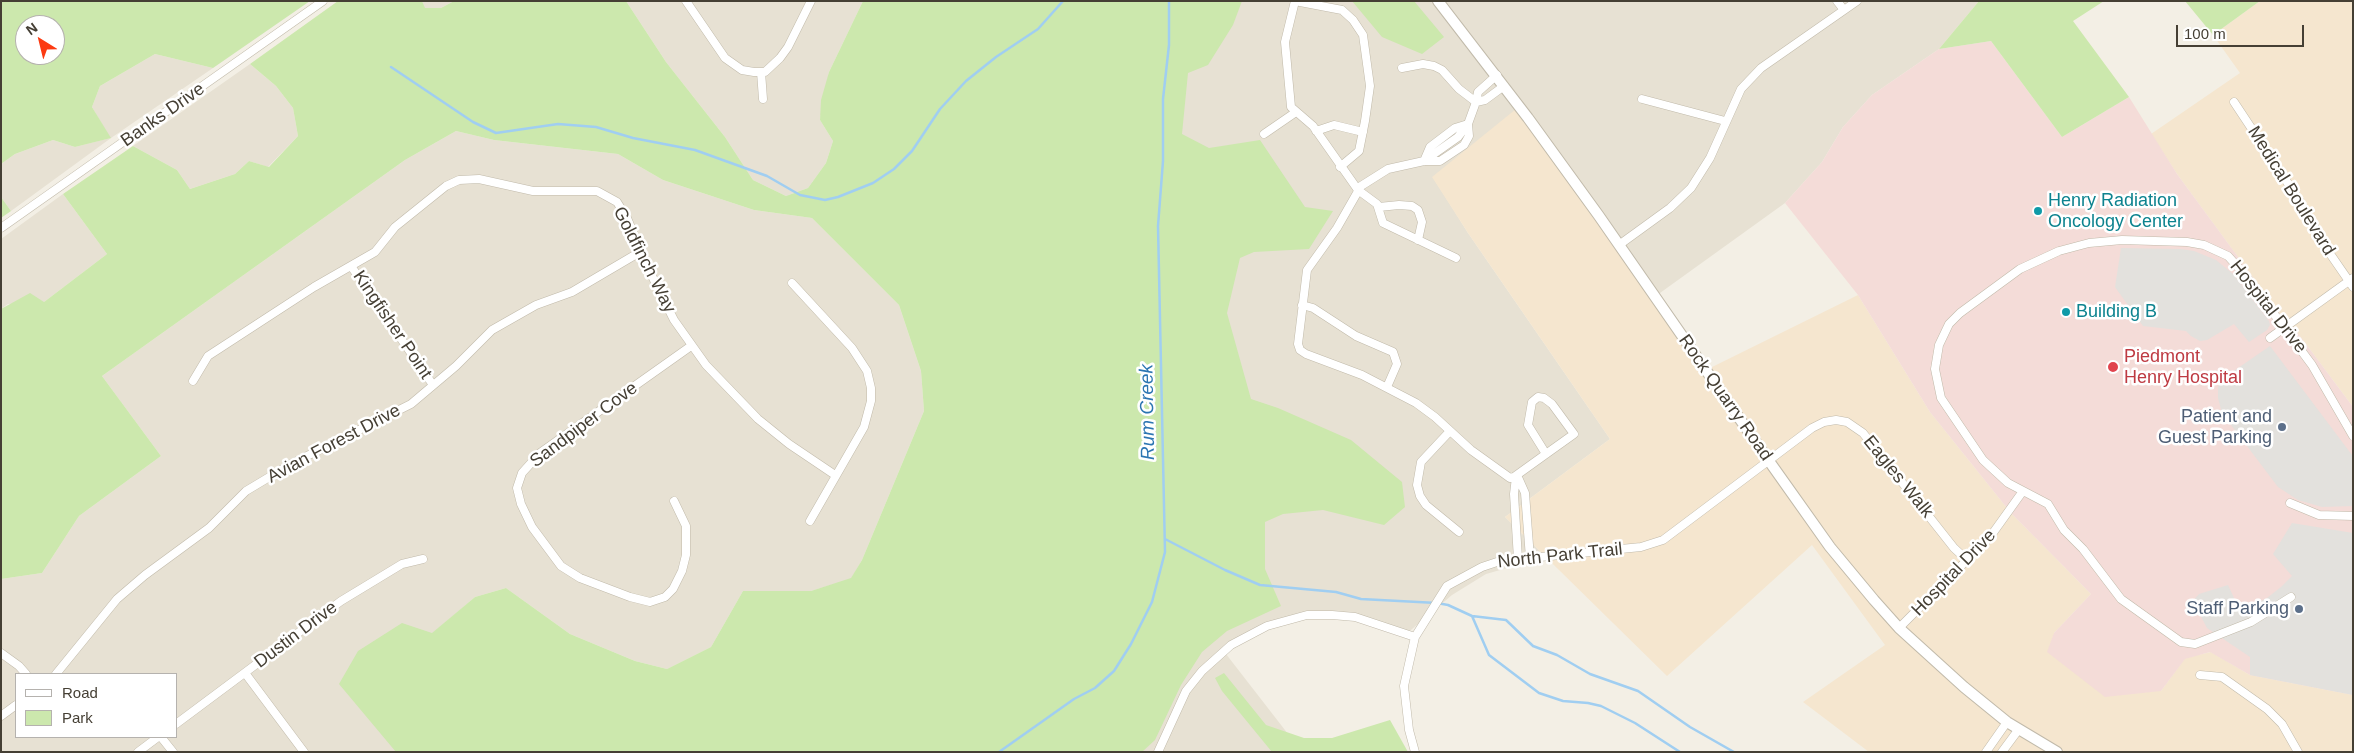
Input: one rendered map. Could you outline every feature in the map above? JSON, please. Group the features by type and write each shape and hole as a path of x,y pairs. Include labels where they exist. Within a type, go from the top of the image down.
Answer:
{"street":[{"name":"Banks Drive","path":"1,228 324,1"},
{"path":"686,1 729,61 742,70 761,72 770,69 788,47 811,1"},
{"path":"1340,167 1358,154 1363,132 1370,86 1361,31 1342,10 1295,1 1285,42 1291,107 1316,132 1340,167 1358,190 1374,201 1383,222 1456,258"},
{"name":"Rock Quarry Road","path":"1438,1 1497,75 1619,245 1830,547 1899,628 1964,687 2007,722 2057,752"},
{"path":"1837,1 1844,10"},
{"path":"1619,245 1670,208 1691,188 1710,158 1741,89 1762,68 1857,1"},
{"path":"1402,68 1429,64 1438,68 1476,102"},
{"path":"761,72 763,100"},
{"path":"1497,75 1478,92 1468,124 1469,136 1464,145 1440,161 1424,161 1388,169 1364,183 1358,190 1337,228 1307,270 1298,341 1300,350 1387,387 1429,412 1504,476 1512,478 1517,475 1574,434 1547,399 1538,397 1532,402 1528,425 1546,454"},
{"path":"1476,102 1484,100 1504,86"},
{"path":"1642,99 1725,121"},
{"name":"Medical Boulevard","path":"2234,102 2302,203 2324,245 2351,282"},
{"path":"1264,134 1296,112"},
{"path":"1424,161 1430,147 1455,128 1468,124"},
{"path":"1316,132 1334,125 1363,132"},
{"name":"Goldfinch Way","path":"193,381 208,356 375,252 396,228 446,186 459,180 472,180 533,191 596,191 617,202 627,218 640,252 666,305 691,346 730,392 758,419 789,444 835,475"},
{"path":"1378,207 1399,205 1415,208 1420,213 1422,222 1418,240"},
{"name":"Hospital Drive","path":"2291,597 2251,622 2188,645 2121,599 2083,549 2064,530 2048,504 2042,499 2023,491 1991,469 1969,441 1941,398 1935,370 1939,345 1949,324 1960,313 2020,269 2058,251 2089,243 2122,240 2187,242 2204,245 2222,253 2237,265 2325,385 2353,436"},
{"name":"Avian Forest Drive","path":"57,673 117,599 145,575 209,528 246,491 291,464 411,404 492,330 536,305 572,292 640,252"},
{"name":"Kingfisher Point","path":"351,266 433,385"},
{"path":"2270,338 2351,282"},
{"path":"792,283 852,348 867,371 871,388 871,401 864,427 810,521"},
{"path":"1302,305 1313,308 1356,336 1393,352 1397,364 1387,387"},
{"name":"Sandpiper Cove","path":"674,501 686,526 686,555 679,578 673,589 665,597 650,602 630,598 580,578 561,566 532,527 520,504 517,488 522,473 540,453 691,346"},
{"name":"Eagles Walk","path":"1769,461 1816,425 1832,420 1850,423 1870,441 1954,548 1967,560"},
{"path":"1450,430 1421,462 1417,484 1420,496 1426,505 1460,532"},
{"name":"North Park Trail","path":"1415,752 1409,730 1404,686 1415,637 1447,586 1482,567 1500,560 1641,547 1663,540 1769,461"},
{"path":"1517,475 1525,493 1530,558"},
{"path":"1517,475 1514,494 1518,559"},
{"name":"Hospital Drive","path":"1899,628 2001,524 2023,491"},
{"path":"2290,503 2319,515 2353,516"},
{"name":"Dustin Drive","path":"178,723 314,621 380,576 402,564 423,559"},
{"path":"1158,752 1186,691 1202,671 1231,645 1258,630 1287,619 1307,615 1332,614 1356,617 1415,637"},
{"path":"1,653 25,673"},
{"path":"245,673 304,752"},
{"path":"2200,675 2222,677 2266,709 2282,724 2298,752"},
{"path":"1,716 15,706"},
{"path":"1986,752 2007,722"},
{"path":"2002,752 2019,729"},
{"path":"138,752 159,738"},
{"path":"161,738 173,752"}],"shaded area":[{"path":"422,1 454,1 441,8 424,8"},
{"path":"626,1 863,1 829,72 820,120 833,141 826,163 808,188 786,196 753,180 725,137 666,62"},
{"path":"1182,1 1979,1 1939,49 1872,95 1843,127 1822,162 1785,203 1653,298 1433,177 1468,233 1610,439 1505,517 1546,557 1486,574 1452,595 1405,635 1334,611 1251,635 1226,654 1302,752 996,752 1139,527"},
{"path":"2260,1 2353,1 2353,407 2294,328 2280,314 2177,174 2151,134 2240,73 2213,35"},
{"name":"Piedmont Henry Hospital","path":"1991,41 2062,137 2129,97 2177,174 2280,314 2294,328 2353,407 2353,695 2250,675 2210,652 2185,659 2161,691 2105,697 2047,652 2054,633 2091,594 2011,513 1930,412 1858,295 1785,203 1822,162 1843,127 1872,95 1939,49"},
{"path":"155,54 213,68 111,138 11,211 1,197 1,164 15,154 53,140 75,147 110,138 92,107 100,86"},
{"path":"250,64 276,86 293,108 298,136 268,167 249,161 235,174 190,189 177,170 133,146"},
{"path":"1516,109 1706,370 1858,295 1930,412 2011,513 2091,594 2054,633 2161,691 2185,658 2211,652 2250,675 2353,695 2353,752 1869,752 1803,702 1885,645 1812,545 1667,676 1505,517 1610,439 1468,233 1432,177"},
{"path":"456,131 494,140 618,154 663,180 754,210 812,218 899,305 921,371 924,411 862,560 851,579 811,591 743,591 711,647 667,669 635,661 570,634 506,588 475,597 432,634 396,752 1,752 1,579 42,573 79,516 161,456 102,376 405,160"},
{"path":"63,194 107,254 44,302 8,304 1,309 1,239"},
{"path":"2121,248 2181,249 2194,251 2216,260 2233,274 2269,321 2270,325 2267,330 2249,342 2234,324 2207,340 2200,341 2186,331 2143,326 2115,287"},
{"name":"Patient and Guest Parking","path":"2270,346 2352,455 2353,506 2322,507 2298,500 2278,487 2222,413 2218,398 2218,387 2225,377"},
{"name":"Staff Parking","path":"2292,523 2353,533 2353,695 2250,675 2250,657 2207,628 2193,601 2199,594 2228,585 2240,611 2267,598 2281,587 2292,576 2273,554"}],"green space":[{"path":"1,1 310,1 213,68 155,54 100,86 92,107 111,138 75,147 53,140 15,154 1,164"},
{"path":"338,1 422,1 425,8 441,8 454,1 626,1 666,62 725,137 753,180 786,196 808,188 826,163 833,141 820,120 821,100 829,72 863,1 1242,1 1233,25 1208,65 1188,73 1182,134 1209,148 1260,140 1305,207 1333,211 1309,249 1254,252 1240,258 1227,313 1251,399 1278,408 1351,440 1402,482 1405,507 1384,525 1323,510 1283,514 1265,522 1265,569 1281,606 1227,631 1202,652 1181,685 1155,740 1142,752 396,752 339,684 358,651 402,623 432,633 475,597 506,588 570,634 635,661 667,669 711,647 743,591 811,591 851,578 862,560 924,411 921,371 899,305 812,218 754,210 663,180 618,154 494,140 456,131 405,160 102,376 161,456 79,516 42,573 1,579 1,309 30,293 44,302 107,254 63,194 133,146 177,170 190,189 235,174 249,161 269,167 298,136 293,108 276,86 250,64"},
{"path":"1352,1 1414,1 1444,37 1422,54 1382,37"},
{"path":"1979,1 2104,1 2073,21 2129,97 2062,137 1991,41 1939,49"},
{"path":"2185,1 2260,1 2213,35"},
{"path":"1,197 11,211 1,218"},
{"path":"1224,673 1266,725 1304,738 1332,738 1390,720 1408,752 1272,752 1222,691 1215,678"}],"waterway":[{"path":"391,67 473,122 496,133 558,124 596,127 633,138 695,150 767,176 800,195 825,200 838,197 873,183 894,169 912,151 940,109 966,81 996,57 1038,29 1063,1"},
{"name":"Rum Creek","path":"999,752 1074,699 1095,688 1114,671 1131,644 1152,602 1165,552 1158,226 1163,161 1163,99 1169,45 1169,1"},
{"path":"1165,539 1225,570 1260,585 1336,592 1361,599 1437,603 1448,605 1472,616 1506,620 1533,646 1557,655 1590,674 1638,691 1690,727 1734,752"},
{"path":"1472,616 1489,655 1539,693 1563,701 1601,706 1635,723 1680,752"}],"place":[{"name":"Henry Radiation Oncology Center","path":"2038,211"},
{"name":"Building B","path":"2066,312"},
{"name":"Piedmont Henry Hospital","path":"2113,367"},
{"name":"Patient and Guest Parking","path":"2282,427"},
{"name":"Staff Parking","path":"2299,609"}]}
